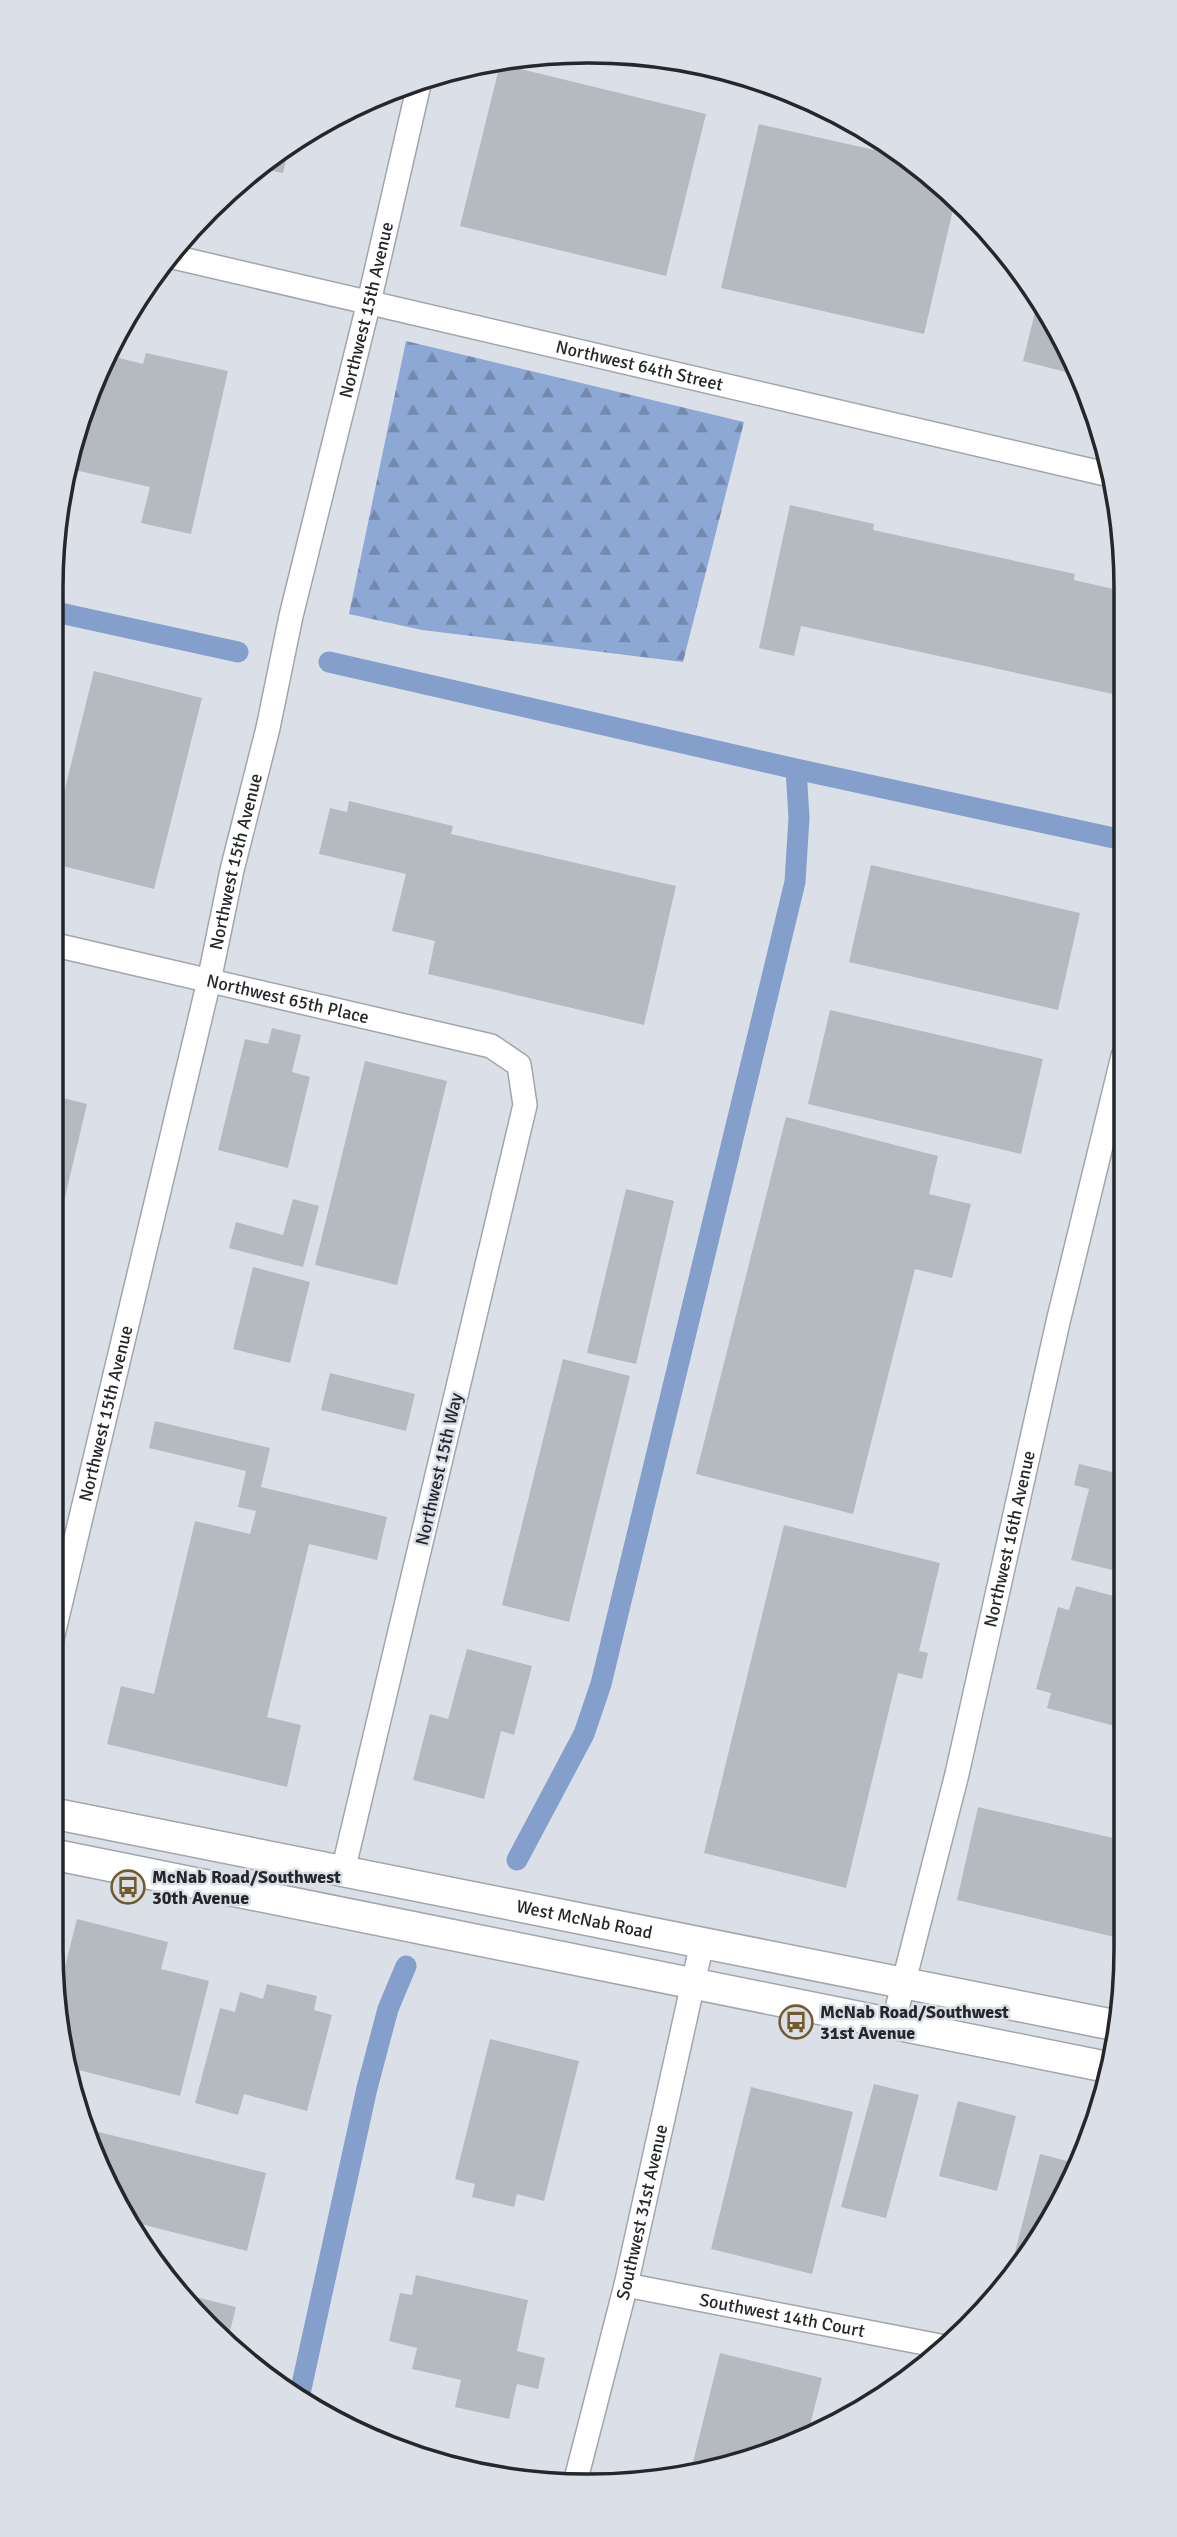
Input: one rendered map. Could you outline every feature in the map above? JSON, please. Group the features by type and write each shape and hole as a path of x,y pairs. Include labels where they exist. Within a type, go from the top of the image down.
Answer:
{"main road":[{"name":"West McNab Road","path":"63,1815 1109,2024"},
{"path":"63,1856 1101,2065"}],"street":[{"name":"Northwest 15th Avenue","path":"63,1593 209,982 291,616 369,302 417,92"},
{"name":"Northwest 64th Street","path":"180,259 1101,473"},
{"name":"Northwest 65th Place","path":"63,947 491,1046 519,1065"},
{"name":"Northwest 15th Way","path":"343,1871 525,1105 519,1065"},
{"name":"Northwest 16th Avenue","path":"893,2024 957,1774 1058,1322 1114,1093"},
{"name":"Southwest 31st Avenue","path":"577,2474 626,2285 702,1943"},
{"name":"Southwest 14th Court","path":"626,2285 934,2345"}],"green space":[{"path":"406,341 744,422 683,662 422,630 349,614"}],"building":[{"path":"516,68 706,114 666,276 460,226 498,71"},
{"path":"759,124 878,151 935,193 953,210 924,334 721,288"},
{"path":"286,160 283,173 271,171"},
{"path":"1035,312 1067,372 1023,361"},
{"path":"121,349 119,358 143,364 146,353 228,371 191,534 141,523 150,487 77,470 91,420"},
{"path":"790,505 874,524 873,530 1075,574 1074,580 1114,589 1114,694 801,626 794,656 759,648"},
{"path":"94,671 202,698 154,889 63,866 63,796"},
{"path":"349,801 453,826 451,834 676,886 644,1025 428,974 435,941 392,931 406,874 319,854 330,808 347,812"},
{"path":"871,865 1080,913 1058,1010 849,962"},
{"path":"830,1010 1043,1059 1021,1154 808,1104"},
{"path":"272,1028 301,1035 292,1072 310,1077 288,1168 218,1150 245,1039 268,1044"},
{"path":"365,1061 447,1081 397,1285 315,1265"},
{"path":"63,1098 87,1104 63,1205"},
{"path":"786,1117 938,1156 929,1194 971,1204 952,1278 915,1269 853,1514 696,1474"},
{"path":"626,1189 674,1201 636,1364 587,1353"},
{"path":"293,1199 319,1206 303,1267 229,1248 236,1222 283,1235"},
{"path":"253,1267 310,1282 290,1363 233,1349"},
{"path":"563,1359 630,1376 569,1622 502,1605"},
{"path":"330,1373 415,1394 406,1431 321,1410"},
{"path":"155,1421 270,1448 261,1487 387,1517 377,1560 309,1544 267,1717 301,1725 287,1787 107,1744 121,1686 154,1694 195,1521 250,1534 256,1511 238,1507 246,1471 149,1448"},
{"path":"1079,1464 1114,1472 1114,1570 1071,1560 1089,1489 1074,1485"},
{"path":"784,1525 940,1563 919,1651 928,1653 922,1679 898,1673 846,1888 704,1853"},
{"path":"1076,1586 1114,1596 1114,1726 1047,1708 1051,1693 1036,1689 1058,1607 1069,1610"},
{"path":"467,1649 532,1666 514,1735 501,1731 484,1799 413,1780 430,1714 448,1719"},
{"path":"978,1807 1114,1838 1114,1937 957,1900"},
{"path":"77,1919 168,1942 161,1969 209,1981 180,2096 77,2070 67,2017 64,1972"},
{"path":"267,1984 317,1996 314,2010 332,2015 307,2111 244,2094 238,2115 195,2103 220,2008 235,2012 240,1992 263,1999"},
{"path":"490,2039 579,2061 544,2201 517,2194 514,2207 472,2197 475,2184 455,2179"},
{"path":"874,2084 919,2095 886,2218 841,2207"},
{"path":"751,2087 853,2112 812,2274 711,2249"},
{"path":"958,2101 1016,2116 997,2191 939,2176"},
{"path":"96,2131 266,2173 247,2251 142,2224 117,2181"},
{"path":"1040,2154 1069,2161 1044,2211 1014,2255"},
{"path":"416,2275 528,2300 517,2351 545,2358 538,2389 517,2384 509,2419 455,2407 461,2380 412,2369 417,2348 389,2341 400,2293 412,2295"},
{"path":"195,2297 236,2307 230,2332"},
{"path":"720,2353 822,2378 810,2425 757,2446 693,2464"}],"waterway":[{"path":"63,614 238,652"},
{"path":"329,662 796,769 1114,838"},
{"path":"517,1860 584,1734 601,1684 795,882 799,818 796,769"},
{"path":"301,2388 367,2088 388,2009 406,1966"}],"place":[{"name":"McNab Road/Southwest 30th Avenue","path":"128,1887"},
{"name":"McNab Road/Southwest 31st Avenue","path":"796,2022"}]}
